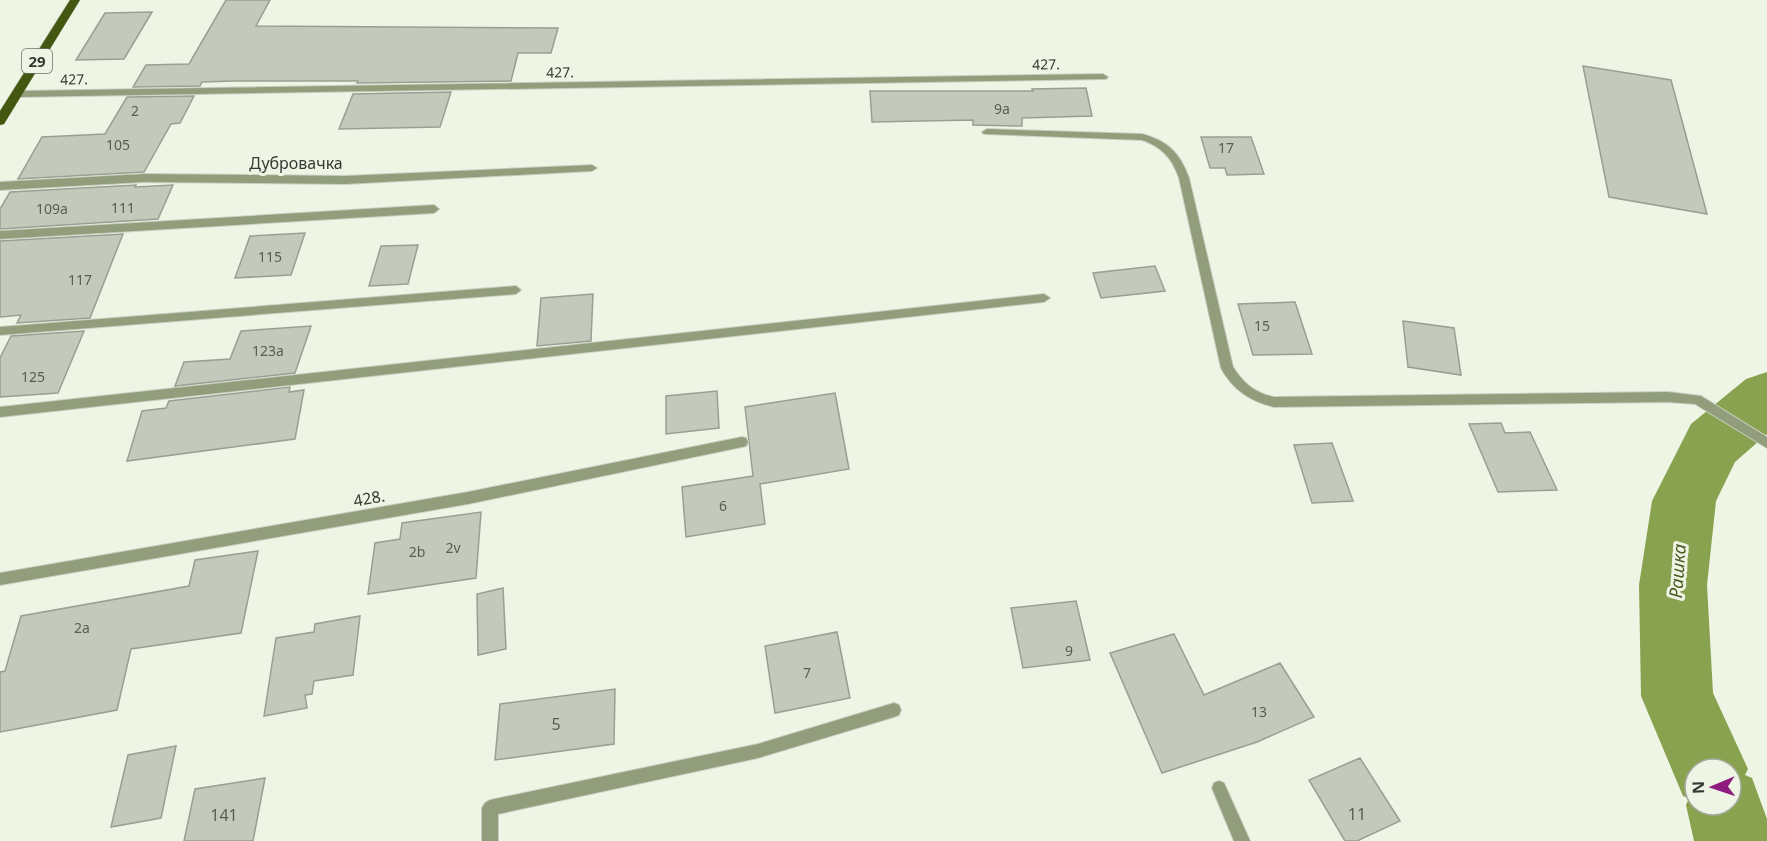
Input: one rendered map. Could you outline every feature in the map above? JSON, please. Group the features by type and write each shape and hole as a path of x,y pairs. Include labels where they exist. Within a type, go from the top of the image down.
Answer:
{"main road":[{"name":"29","path":"0,121 75,0"}],"street":[{"name":"427.","path":"17,94 1103,77"},
{"path":"987,132 1142,137 1159,141 1172,150 1184,178 1227,368 1237,385 1252,397 1274,402 1668,397 1697,399 1767,442"},
{"name":"Дубровачка","path":"0,186 144,178 345,180 592,168"},
{"path":"0,236 434,209"},
{"path":"0,331 516,290"},
{"path":"0,412 1044,298"},
{"name":"428.","path":"0,579 468,498 742,442"},
{"path":"490,841 490,808 758,751 894,710"},
{"path":"1218,788 1242,841"}],"building":[{"path":"226,0 270,0 256,26 558,28 551,53 518,53 511,81 357,83 358,81 234,81 202,82 200,86 133,87 146,65 189,64"},
{"path":"152,12 124,59 76,60 105,13"},
{"path":"1583,66 1671,80 1707,214 1609,197"},
{"path":"1086,88 1092,116 1022,118 1022,126 973,125 973,120 872,122 870,91 1033,91 1032,89"},
{"path":"451,92 440,127 339,129 353,94"},
{"path":"194,96 180,123 171,124 144,172 18,179 42,137 105,134 127,97"},
{"path":"1201,137 1251,137 1264,174 1227,175 1225,168 1210,168"},
{"path":"136,185 135,187 173,185 158,219 0,229 0,209 10,192"},
{"path":"305,233 291,275 235,278 250,236"},
{"path":"123,234 90,318 17,323 21,315 0,317 0,241"},
{"path":"418,245 408,284 369,286 381,246"},
{"path":"1155,266 1165,291 1101,298 1093,273"},
{"path":"593,294 591,341 537,346 541,298"},
{"path":"1295,302 1312,354 1253,355 1238,304"},
{"path":"1403,321 1454,328 1461,375 1408,367"},
{"path":"311,326 295,373 175,386 184,362 230,359 241,331"},
{"path":"84,331 58,393 0,397 0,358 11,336"},
{"path":"290,387 289,392 304,390 295,439 127,461 142,411 166,408 169,401"},
{"path":"717,391 719,428 666,434 666,396"},
{"path":"835,393 849,469 760,484 765,524 686,537 682,487 753,476 745,407"},
{"path":"1501,423 1505,433 1530,432 1557,490 1498,492 1469,424"},
{"path":"1332,443 1353,501 1312,503 1294,445"},
{"path":"481,512 476,578 368,594 375,543 400,539 402,523"},
{"path":"258,551 241,633 131,649 117,710 0,732 0,672 5,671 21,616 189,586 195,560"},
{"path":"503,588 506,649 478,655 477,594"},
{"path":"1076,601 1090,660 1023,668 1011,608"},
{"path":"360,616 353,675 314,681 312,694 305,695 307,708 264,716 276,638 314,632 315,624"},
{"path":"837,632 850,698 775,713 765,646"},
{"path":"1174,634 1204,695 1280,663 1314,717 1257,742 1162,773 1110,653"},
{"path":"615,689 614,744 495,760 500,704"},
{"path":"176,746 161,818 111,827 128,755"},
{"path":"1360,758 1400,821 1357,841 1345,841 1309,780"},
{"path":"265,778 253,841 184,841 195,789"}],"waterway":[{"name":"Рашка","path":"1705,757 1677,696 1673,585 1684,501 1713,443 1767,397"},
{"name":"Рашка","path":"1728,817 1733,841"}]}
